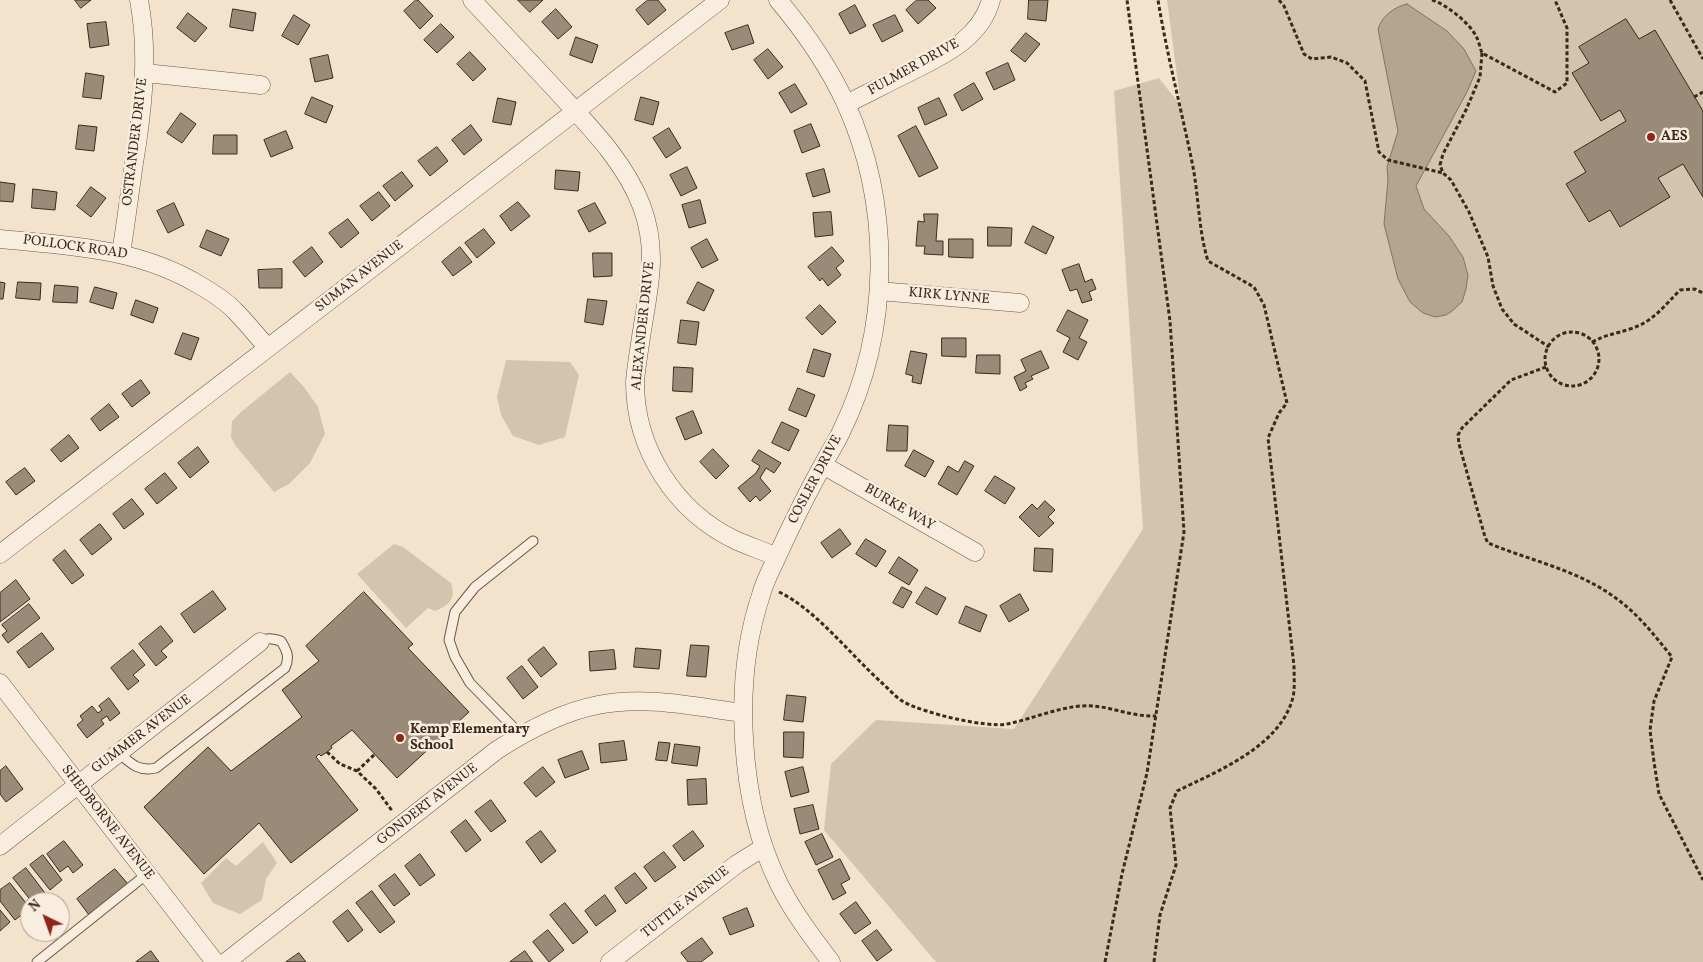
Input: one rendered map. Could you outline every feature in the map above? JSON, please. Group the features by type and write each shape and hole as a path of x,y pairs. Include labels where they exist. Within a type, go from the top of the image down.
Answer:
{"street":[{"name":"OSTRANDER DRIVE","path":"121,253 142,115 145,73 139,0"},
{"name":"ALEXANDER DRIVE","path":"472,0 575,111 608,150 632,185 642,208 649,230 652,276 635,381 638,411 643,433 651,455 662,476 694,512 714,527 735,540 777,557"},
{"name":"SUMAN AVENUE","path":"0,554 720,0"},
{"name":"COSLER DRIVE","path":"778,0 814,48 846,104 869,171 876,204 879,239 878,291 874,330 867,364 842,432 823,465 777,557 761,594 752,628 745,675 743,713 745,747 750,792 764,847 778,883 794,911 831,962"},
{"name":"FULMER DRIVE","path":"846,104 951,51 969,37 980,24 991,0"},
{"path":"145,73 261,85"},
{"name":"POLLOCK ROAD","path":"0,239 121,253 161,266 187,278 212,293 234,310 268,348"},
{"name":"KIRK LYNNE","path":"878,291 1020,303"},
{"name":"BURKE WAY","path":"823,465 975,552"},
{"name":"GUMMER AVENUE","path":"0,846 260,642"},
{"name":"SHEDBORNE AVENUE","path":"3,692 215,962"},
{"name":"GONDERT AVENUE","path":"226,962 497,750 550,720 599,704 617,702 652,702 743,713"},
{"name":"TUTTLE AVENUE","path":"610,962 737,864 764,847"}],"lane":[{"path":"521,735 470,683 455,658 449,640 455,612 475,587 533,541"},
{"path":"119,753 139,768 147,770 156,768 285,668 288,660 286,650 281,642 272,639 264,639 260,642"},
{"path":"37,962 147,874"}],"path":[{"path":"1105,962 1122,874 1147,773 1184,532 1170,321 1127,0"},
{"path":"1154,962 1160,915 1176,866 1170,808 1177,791 1257,749 1272,735 1287,714 1293,696 1294,676 1268,438 1287,403 1264,305 1254,287 1208,261 1204,247 1193,164 1170,67 1158,0"},
{"path":"1279,0 1284,6 1304,54 1312,59 1330,57 1347,63 1365,81 1379,152 1388,160 1443,173 1452,180 1469,212 1488,257 1493,286 1502,309 1514,324 1549,347"},
{"path":"1432,0 1438,2 1462,19 1477,37 1482,53 1480,77 1466,110 1443,154 1440,165 1443,173"},
{"path":"1482,53 1555,92 1567,83 1567,28 1554,0"},
{"path":"1670,0 1703,59"},
{"path":"1694,97 1703,92"},
{"path":"1592,342 1606,335 1631,329 1655,318 1680,290 1695,289 1703,293"},
{"path":"1577,333 1585,336 1592,342 1597,349 1599,357 1598,366 1589,380 1573,386 1564,385 1551,375 1546,367 1545,358 1552,342 1559,336 1577,333"},
{"path":"1546,367 1511,380 1462,428 1458,435 1485,537 1488,543 1584,579 1617,598 1648,627 1672,657 1654,701 1650,730 1654,762 1659,794 1703,880"},
{"path":"765,585 792,598 903,702 960,720 1005,724 1060,709 1082,706 1105,706 1130,714 1156,716"},
{"path":"327,752 340,764 357,771 376,788 402,825"},
{"path":"357,771 375,754"}],"shaded area":[{"path":"1167,0 1703,0 1703,962 936,962 824,830 831,764 876,720 1014,729 1143,529 1114,91 1159,78 1181,106"},
{"path":"1407,4 1447,31 1464,49 1476,71 1467,92 1416,186 1424,209 1449,236 1463,257 1468,275 1462,302 1446,315 1435,317 1423,313 1410,302 1398,279 1384,224 1388,180 1387,167 1398,131 1378,29 1382,20 1389,13"},
{"path":"506,360 570,362 579,375 565,437 539,445 513,436 501,415 497,397"},
{"path":"290,372 304,387 318,407 325,434 310,463 289,484 274,492 235,445 231,437 232,421"},
{"path":"394,544 403,547 451,583 453,593 448,604 435,611 428,608 406,628 357,574"},
{"path":"263,842 277,863 266,879 262,900 240,914 213,903 201,883 226,858 236,866"}],"building":[{"path":"75,0 91,0 81,8"},
{"path":"416,0 433,16 420,29 404,11"},
{"path":"518,0 543,0 530,12"},
{"path":"648,0 658,0 666,10 648,25 636,10"},
{"path":"917,0 928,0 936,8 918,24 906,10"},
{"path":"1029,0 1048,0 1046,21 1028,19"},
{"path":"855,5 866,26 850,34 839,14"},
{"path":"233,9 256,13 253,31 230,27"},
{"path":"556,9 572,27 558,39 542,22"},
{"path":"188,13 207,28 195,42 177,28"},
{"path":"294,15 310,25 298,45 282,36"},
{"path":"895,15 903,31 882,42 873,25"},
{"name":"AES","path":"1626,19 1639,39 1655,30 1703,111 1703,197 1683,164 1658,178 1670,197 1620,227 1610,210 1589,222 1566,184 1586,172 1574,152 1626,121 1620,110 1601,121 1572,73 1589,63 1579,47"},
{"path":"106,22 109,45 90,48 87,24"},
{"path":"441,24 454,37 437,53 424,40"},
{"path":"748,25 754,43 732,50 725,33"},
{"path":"1026,33 1040,44 1025,62 1011,51"},
{"path":"576,37 598,45 592,63 570,55"},
{"path":"768,49 783,67 768,79 754,60"},
{"path":"470,52 486,69 473,81 457,64"},
{"path":"328,55 333,78 315,82 310,59"},
{"path":"1008,63 1015,80 994,90 986,73"},
{"path":"86,73 104,76 101,99 83,97"},
{"path":"974,83 983,99 962,111 954,95"},
{"path":"795,84 807,104 791,113 779,93"},
{"path":"312,97 333,106 326,123 305,114"},
{"path":"641,97 659,102 653,125 635,120"},
{"path":"498,98 516,102 511,125 493,122"},
{"path":"939,98 947,115 925,125 918,108"},
{"path":"181,113 196,124 182,143 167,133"},
{"path":"811,124 820,146 802,153 794,131"},
{"path":"79,125 97,127 94,151 76,149"},
{"path":"471,125 482,140 464,155 452,140"},
{"path":"916,126 938,168 919,177 898,136"},
{"path":"669,128 681,148 666,158 653,138"},
{"path":"286,131 293,148 271,157 264,140"},
{"path":"214,135 237,135 237,154 213,154"},
{"path":"437,147 448,161 430,176 418,161"},
{"path":"687,167 697,188 681,196 670,175"},
{"path":"824,169 830,192 813,197 806,174"},
{"path":"556,170 580,172 578,191 555,189"},
{"path":"402,172 413,186 395,201 383,186"},
{"path":"0,182 15,184 13,202 0,201"},
{"path":"91,187 106,198 91,217 77,206"},
{"path":"33,189 57,192 55,210 32,208"},
{"path":"379,192 390,206 372,221 360,206"},
{"path":"700,200 706,223 689,228 682,205"},
{"path":"518,202 530,216 511,231 500,216"},
{"path":"174,203 184,225 168,233 157,211"},
{"path":"595,203 606,223 589,232 578,211"},
{"path":"831,212 833,235 815,237 813,213"},
{"path":"924,214 938,214 936,241 943,241 943,255 924,254 925,246 916,246 918,221 924,222"},
{"path":"348,219 359,233 341,248 329,233"},
{"path":"1033,226 1054,237 1046,254 1025,243"},
{"path":"988,227 1012,228 1011,246 988,246"},
{"path":"484,229 495,243 477,258 465,243"},
{"path":"207,230 229,239 221,256 200,247"},
{"path":"707,239 718,260 702,268 691,248"},
{"path":"949,239 973,239 973,258 949,257"},
{"path":"312,247 323,262 305,277 293,262"},
{"path":"460,247 472,262 453,276 442,262"},
{"path":"832,247 844,261 836,268 841,275 828,286 822,278 820,281 808,267"},
{"path":"593,253 612,253 612,276 594,277"},
{"path":"1079,264 1085,282 1092,279 1096,289 1089,292 1092,300 1082,303 1077,289 1070,291 1062,270"},
{"path":"282,269 282,288 259,288 258,270"},
{"path":"0,282 5,283 3,299 0,299"},
{"path":"18,282 41,283 40,300 16,298"},
{"path":"698,282 714,290 704,311 687,303"},
{"path":"55,285 78,287 77,303 53,302"},
{"path":"95,287 117,293 113,309 90,302"},
{"path":"588,299 607,301 603,325 585,322"},
{"path":"136,300 158,308 153,323 131,315"},
{"path":"820,305 836,322 822,335 806,318"},
{"path":"1068,310 1088,320 1079,338 1087,342 1078,360 1063,352 1070,338 1057,331"},
{"path":"681,320 699,322 696,345 678,343"},
{"path":"183,333 199,338 191,360 175,354"},
{"path":"942,338 966,338 966,357 942,356"},
{"path":"814,349 831,354 824,377 807,372"},
{"path":"911,351 927,354 921,384 912,382 913,376 906,374"},
{"path":"1041,351 1049,368 1031,376 1033,379 1025,383 1027,387 1020,391 1014,377 1026,371 1021,360"},
{"path":"977,355 1000,355 1000,374 976,373"},
{"path":"674,367 693,368 692,392 673,391"},
{"path":"141,380 150,393 132,407 122,394"},
{"path":"798,388 815,395 806,417 789,410"},
{"path":"109,404 119,417 100,431 91,419"},
{"path":"693,411 702,433 685,440 676,418"},
{"path":"782,422 799,430 789,451 772,443"},
{"path":"889,425 908,426 907,451 887,451"},
{"path":"69,435 79,448 61,462 51,450"},
{"path":"198,447 209,462 190,478 178,463"},
{"path":"713,449 729,466 716,479 700,462"},
{"path":"759,450 781,463 774,473 766,468 760,478 771,491 760,501 756,496 750,502 738,488 756,473 760,466 752,461"},
{"path":"914,450 934,461 925,477 905,466"},
{"path":"965,461 974,466 957,495 938,484 948,466 958,472"},
{"path":"25,468 35,481 16,495 6,482"},
{"path":"165,473 177,488 157,504 145,489"},
{"path":"995,476 1015,488 1005,504 985,491"},
{"path":"132,499 144,514 124,529 113,514"},
{"path":"1045,501 1055,510 1048,517 1054,523 1039,537 1019,517 1032,504 1037,509"},
{"path":"100,524 112,539 92,555 80,540"},
{"path":"840,529 851,544 832,558 821,543"},
{"path":"866,539 886,551 876,567 856,554"},
{"path":"1035,548 1053,549 1052,572 1034,571"},
{"path":"65,550 84,575 72,584 53,560"},
{"path":"899,557 918,570 909,585 889,573"},
{"path":"16,580 30,599 0,622 0,593"},
{"path":"902,587 912,592 903,608 893,603"},
{"path":"926,587 946,598 937,615 916,603"},
{"path":"213,591 226,609 194,633 181,614"},
{"name":"Kemp Elementary School","path":"364,592 413,644 408,648 469,712 397,778 352,730 331,746 332,748 327,752 316,757 358,810 291,863 259,823 204,874 144,807 208,747 231,771 302,717 282,690 319,661 306,646"},
{"path":"1020,594 1029,610 1009,622 1000,606"},
{"path":"29,604 40,618 8,643 2,635 7,631 2,625"},
{"path":"966,606 987,615 980,632 959,623"},
{"path":"161,626 173,641 161,651 167,657 156,666 139,644"},
{"path":"42,633 54,649 29,668 17,652"},
{"path":"691,645 709,646 706,677 687,676"},
{"path":"544,647 557,664 541,677 528,660"},
{"path":"636,648 661,650 659,669 634,667"},
{"path":"133,650 145,665 133,675 139,681 128,690 111,668"},
{"path":"614,650 616,669 590,671 589,652"},
{"path":"522,666 538,687 523,699 507,678"},
{"path":"787,695 806,697 803,722 784,720"},
{"path":"109,698 120,713 110,721 107,716 101,720 104,724 87,738 77,725 83,720 80,716 92,706 98,713 102,710 99,706"},
{"path":"784,732 804,732 803,758 784,757"},
{"path":"624,741 627,760 601,763 599,744"},
{"path":"659,742 670,743 667,761 656,760"},
{"path":"675,744 700,747 697,766 672,763"},
{"path":"582,751 589,769 565,778 558,760"},
{"path":"6,766 23,789 6,802 0,794 0,771"},
{"path":"543,767 555,782 536,797 524,783"},
{"path":"803,767 809,792 791,797 785,772"},
{"path":"706,779 707,804 688,805 687,780"},
{"path":"491,800 506,821 491,832 475,812"},
{"path":"813,805 819,829 800,834 794,809"},
{"path":"466,820 481,840 466,852 451,832"},
{"path":"541,831 556,851 541,863 526,842"},
{"path":"693,831 704,846 684,861 673,846"},
{"path":"822,834 833,857 816,865 805,842"},
{"path":"64,841 83,865 73,873 68,866 60,872 47,854"},
{"path":"664,852 676,867 655,882 644,867"},
{"path":"420,854 435,875 420,886 405,866"},
{"path":"43,855 62,880 50,890 30,865"},
{"path":"840,859 850,879 841,884 846,893 833,900 818,870"},
{"path":"26,868 44,892 24,892 13,878"},
{"path":"115,869 128,884 89,915 77,899"},
{"path":"635,873 647,888 626,904 615,888"},
{"path":"395,874 410,894 394,906 379,886"},
{"path":"10,883 20,896 20,916 15,920 0,901 0,890"},
{"path":"372,891 395,922 380,933 356,903"},
{"path":"605,895 616,911 596,926 585,911"},
{"path":"856,902 871,923 855,934 840,914"},
{"path":"565,903 588,932 573,944 550,915"},
{"path":"747,908 754,926 730,935 723,918"},
{"path":"0,910 10,922 0,931"},
{"path":"348,910 363,930 348,942 333,922"},
{"path":"548,930 564,950 549,962 533,942"},
{"path":"877,930 892,950 877,961 862,941"},
{"path":"702,938 713,953 701,962 688,962 681,953"},
{"path":"151,951 159,962 136,962"},
{"path":"525,951 533,962 510,962"},
{"path":"299,953 306,962 286,962"}],"place":[{"name":"AES","path":"1651,137"},
{"name":"Kemp Elementary School","path":"400,738"}]}
